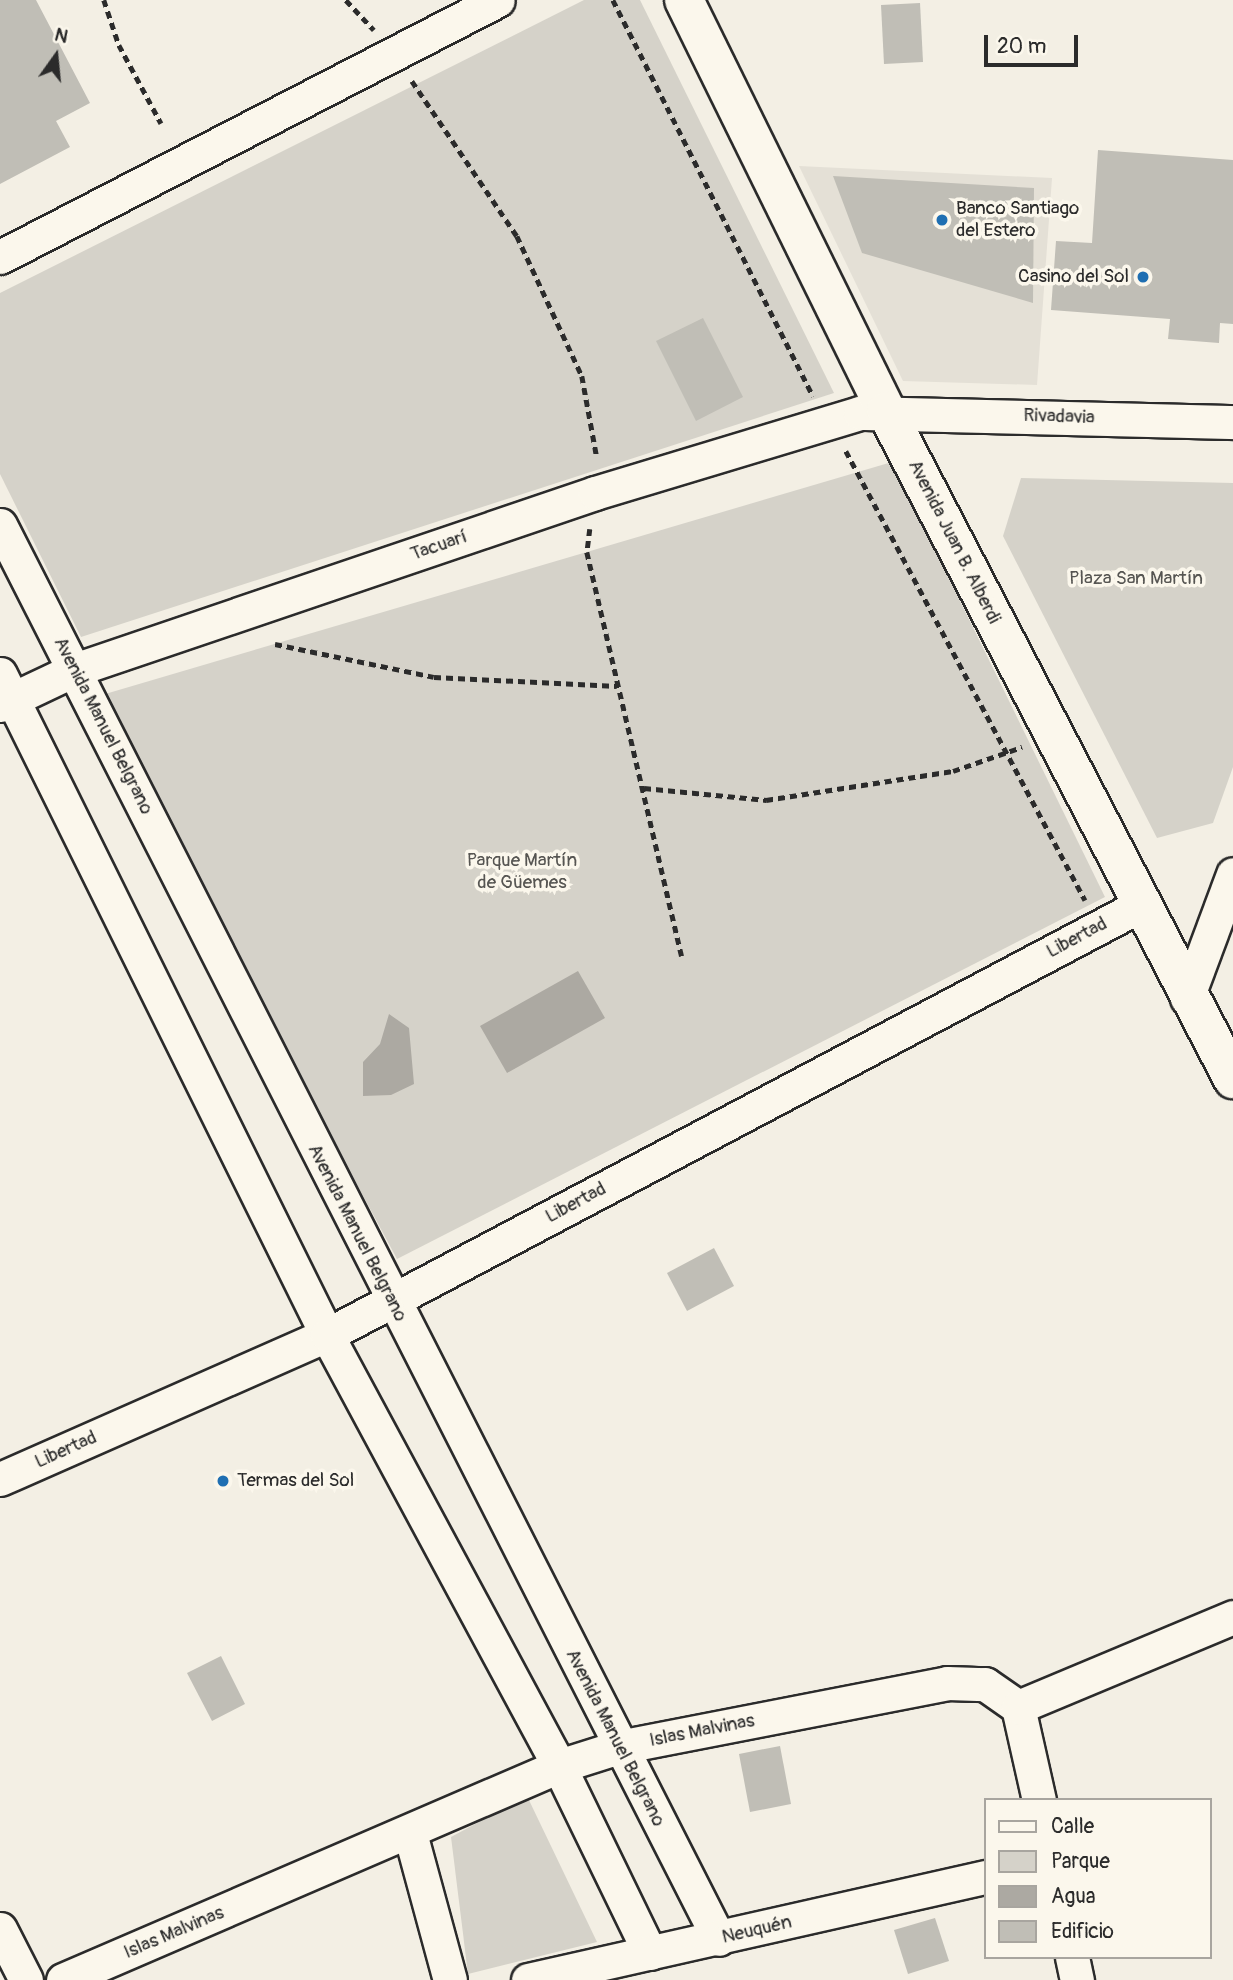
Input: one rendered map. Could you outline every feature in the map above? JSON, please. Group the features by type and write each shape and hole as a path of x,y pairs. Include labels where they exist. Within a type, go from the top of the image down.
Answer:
{"highway":[{"name":"Avenida Juan B. Alberdi","path":"684,0 886,411 1187,998 1233,1079"}],"street":[{"path":"0,257 498,0"},
{"name":"Tacuarí","path":"4,693 594,493 834,420 886,411"},
{"name":"Rivadavia","path":"886,411 1233,422"},
{"name":"Avenida Manuel Belgrano","path":"0,525 391,1301 719,1939"},
{"path":"4,693 327,1335 559,1766 650,1953"},
{"path":"1187,998 1233,874"},
{"name":"Libertad","path":"0,1479 327,1335 1141,905"},
{"path":"1038,1798 1018,1707 1233,1616"},
{"name":"Islas Malvinas","path":"63,1980 410,1833 559,1766 619,1747 947,1683 985,1684 1018,1707"},
{"path":"410,1833 450,1980"},
{"name":"Neuquén","path":"528,1980 984,1877"},
{"path":"0,1929 26,1980"},
{"path":"1072,1959 1077,1980"}],"path":[{"path":"104,0 124,56 161,122"},
{"path":"346,0 396,51 517,236 582,376 599,469 587,552 617,686 645,788 682,956"},
{"path":"613,0 815,399 834,420 855,473 1088,905"},
{"path":"275,644 434,677 617,686"},
{"path":"645,788 766,800 953,771 1030,744"}],"shaded area":[{"path":"799,166 1052,178 1037,385 903,381"}],"green space":[{"path":"584,0 640,0 834,393 81,637 0,474 0,293"},
{"name":"Parque Martín de Güemes","path":"892,462 1105,897 397,1259 95,697"},
{"name":"Plaza San Martín","path":"1021,478 1233,483 1233,767 1213,823 1157,838 1003,536"},
{"path":"527,1796 597,1942 468,1974 451,1837"}],"water":[{"path":"578,971 605,1018 507,1073 480,1026"},
{"path":"389,1014 409,1028 414,1084 391,1095 363,1096 363,1062 380,1044"}],"building":[{"path":"0,0 36,0 90,103 56,121 70,147 0,184"},
{"path":"920,3 923,62 884,64 881,5"},
{"name":"Casino del Sol","path":"1098,150 1233,160 1233,324 1220,323 1219,343 1168,339 1170,319 1051,310 1056,241 1092,243"},
{"name":"Banco Santiago del Estero","path":"833,176 1034,188 1033,303 862,253"},
{"path":"703,318 743,397 696,421 656,341"},
{"path":"714,1248 734,1286 687,1311 667,1273"},
{"path":"221,1656 245,1704 212,1721 187,1673"},
{"path":"780,1746 791,1804 750,1812 739,1754"},
{"path":"935,1918 949,1961 908,1974 894,1930"}],"place":[{"name":"Banco Santiago del Estero","path":"942,220"},
{"name":"Casino del Sol","path":"1143,277"},
{"name":"Termas del Sol","path":"223,1481"}]}
